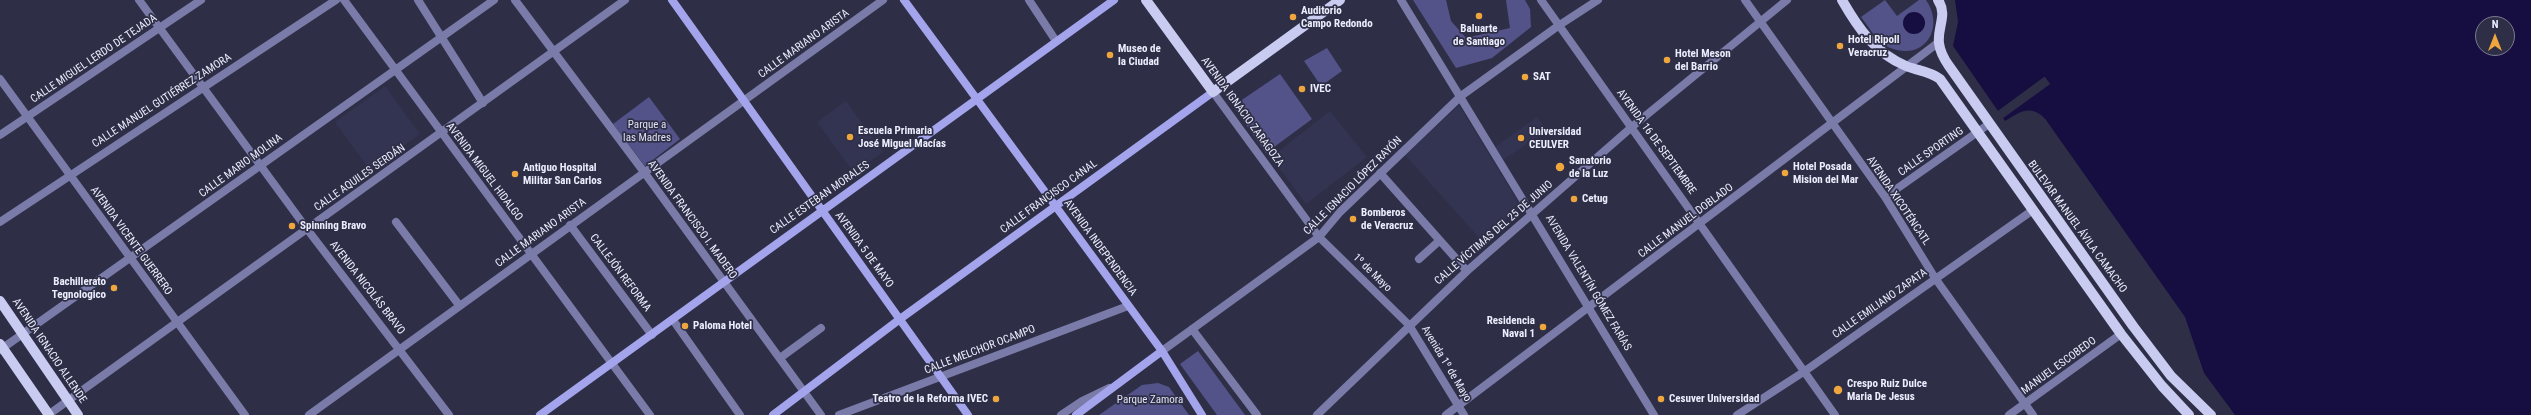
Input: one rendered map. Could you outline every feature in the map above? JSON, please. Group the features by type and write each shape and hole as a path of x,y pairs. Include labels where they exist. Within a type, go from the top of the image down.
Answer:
{"main road":[{"name":"AVENIDA 5 DE MAYO","path":"672,0 968,415"},
{"name":"AVENIDA INDEPENDENCIA","path":"904,0 1162,351 1202,415"},
{"name":"CALLE ESTEBAN MORALES","path":"540,415 612,365 822,210 1114,0"},
{"name":"AVENIDA IGNACIO ZARAGOZA","path":"1146,0 1213,92"},
{"name":"CALLE FRANCISCO CANAL","path":"774,415 805,393 900,319 1340,0"},
{"path":"1842,0 1869,41 1907,67 1932,73 1940,79 2121,334 2162,386 2189,415"},
{"path":"1938,0 1943,11 1939,42"},
{"name":"BULEVAR MANUEL ÁVILA CAMACHO","path":"1939,42 1946,62 1989,124 2171,376 2211,415"},
{"name":"AVENIDA IGNACIO ALLENDE","path":"0,301 78,415"},
{"path":"1,348 49,415"},
{"name":"CALLE IGNACIO LÓPEZ RAYÓN","path":"1076,415 1162,351"}],"street":[{"name":"AVENIDA NICOLÁS BRAVO","path":"139,0 307,229 449,415"},
{"name":"CALLE MIGUEL LERDO DE TEJADA","path":"0,135 201,0"},
{"name":"CALLE MANUEL GUTIÉRREZ ZAMORA","path":"0,222 336,0"},
{"name":"AVENIDA MIGUEL HIDALGO","path":"344,0 650,415"},
{"path":"418,0 483,103"},
{"name":"CALLE MARIO MOLINA","path":"1,348 23,335 131,259 260,165 494,0"},
{"name":"AVENIDA FRANCISCO I. MADERO","path":"515,0 553,53 644,172 821,415"},
{"name":"CALLE AQUILES SERDÁN","path":"49,415 176,322 625,0"},
{"name":"CALLE MARIANO ARISTA","path":"309,415 400,350 459,305 883,0"},
{"path":"1029,0 1056,41"},
{"name":"AVENIDA VALENTÍN GÓMEZ FARÍAS","path":"1401,0 1590,307 1654,415"},
{"name":"AVENIDA 16 DE SEPTIEMBRE","path":"1541,0 1558,26 1633,126 1834,415"},
{"name":"CALLE IGNACIO LÓPEZ RAYÓN","path":"1162,351 1320,238 1340,212 1461,96 1558,26 1598,0"},
{"name":"AVENIDA XICOTÉNCATL","path":"1745,0 1830,123 1885,197 1935,278 2034,415"},
{"name":"CALLE VÍCTIMAS DEL 25 DE JUNIO","path":"1317,415 1467,270 1633,126 1760,23 1786,0"},
{"name":"CALLE MANUEL DOBLADO","path":"1446,415 1701,224 1830,123 1939,42"},
{"name":"AVENIDA VICENTE GUERRERO","path":"0,79 29,116 69,175 245,415"},
{"name":"AVENIDA IGNACIO ZARAGOZA","path":"1213,92 1320,238"},
{"name":"CALLE SPORTING","path":"1885,197 1989,124"},
{"path":"1380,173 1439,241 1467,270"},
{"name":"CALLE EMILIANO ZAPATA","path":"1737,415 1804,371 2033,210"},
{"path":"396,222 459,305"},
{"name":"CALLEJÓN REFORMA","path":"570,225 652,335"},
{"name":"1º de Mayo","path":"1320,238 1409,325"},
{"path":"1419,259 1439,241"},
{"name":"CALLE MELCHOR OCAMPO","path":"839,415 1128,306"},
{"path":"673,320 740,415"},
{"name":"Avenida 1º de Mayo","path":"1409,325 1464,415"},
{"path":"780,358 821,328"},
{"path":"1192,329 1257,415"},
{"name":"MANUEL ESCOBEDO","path":"2008,415 2121,334"},
{"name":"CALLE IGNACIO LÓPEZ RAYÓN","path":"1061,415 1082,401 1119,384"}],"shaded area":[{"path":"1955,0 2531,0 2531,415 2235,415 2204,373 2185,317 2046,120 2036,112 2031,111 2021,112 2005,121 2003,118 2050,84 2044,77 1998,111 1953,46 1958,22"},
{"path":"1914,12 1922,15 1925,23 1922,31 1914,34 1906,31 1903,23 1906,15"},
{"path":"385,86 420,134 370,170 335,122"},
{"name":"Escuela Primaria José Miguel Macías","path":"846,101 883,152 854,173 817,122"},
{"path":"1459,105 1521,207 1482,241 1405,155"},
{"path":"1330,111 1367,157 1306,204 1271,157"},
{"name":"Universidad CEULVER","path":"1537,117 1547,130 1503,160 1495,147"}],"green space":[{"path":"1413,0 1446,0 1451,21 1466,38 1510,28 1506,0 1525,0 1530,9 1531,27 1492,58 1456,68"},
{"path":"1885,0 1897,16 1919,0 1926,0 1932,11 1932,32 1928,40 1921,47 1901,51 1888,47 1873,34 1861,17"},
{"path":"1327,48 1342,71 1321,86 1304,61"},
{"path":"1280,74 1312,119 1266,153 1233,106"},
{"name":"Parque a las Madres","path":"649,97 680,139 645,166 613,124"},
{"path":"1198,351 1245,415 1217,415 1180,364"},
{"name":"Parque Zamora","path":"1158,383 1169,387 1189,415 1099,415 1142,385"}],"pier":[{"path":"2045,77 2050,84 2003,118 2002,116 2047,83 2044,80 1999,112 1998,111"}],"place":[{"name":"Baluarte de Santiago","path":"1479,16"},
{"name":"Auditorio Campo Redondo","path":"1293,17"},
{"name":"Hotel Ripoll Veracruz","path":"1840,46"},
{"name":"Museo de la Ciudad","path":"1110,55"},
{"name":"Hotel Meson del Barrio","path":"1667,60"},
{"name":"SAT","path":"1525,77"},
{"name":"IVEC","path":"1302,89"},
{"name":"Escuela Primaria José Miguel Macías","path":"850,137"},
{"name":"Universidad CEULVER","path":"1521,138"},
{"name":"Sanatorio de la Luz","path":"1560,167"},
{"name":"Hotel Posada Mision del Mar","path":"1785,173"},
{"name":"Antiguo Hospital Militar San Carlos","path":"515,174"},
{"name":"Cetug","path":"1574,199"},
{"name":"Bomberos de Veracruz","path":"1353,219"},
{"name":"Spinning Bravo","path":"292,226"},
{"name":"Bachillerato Tegnologico","path":"114,288"},
{"name":"Paloma Hotel","path":"685,326"},
{"name":"Residencia Naval 1","path":"1543,327"},
{"name":"Crespo Ruiz Dulce Maria De Jesus","path":"1838,390"},
{"name":"Teatro de la Reforma IVEC","path":"996,399"},
{"name":"Cesuver Universidad","path":"1661,399"}]}
